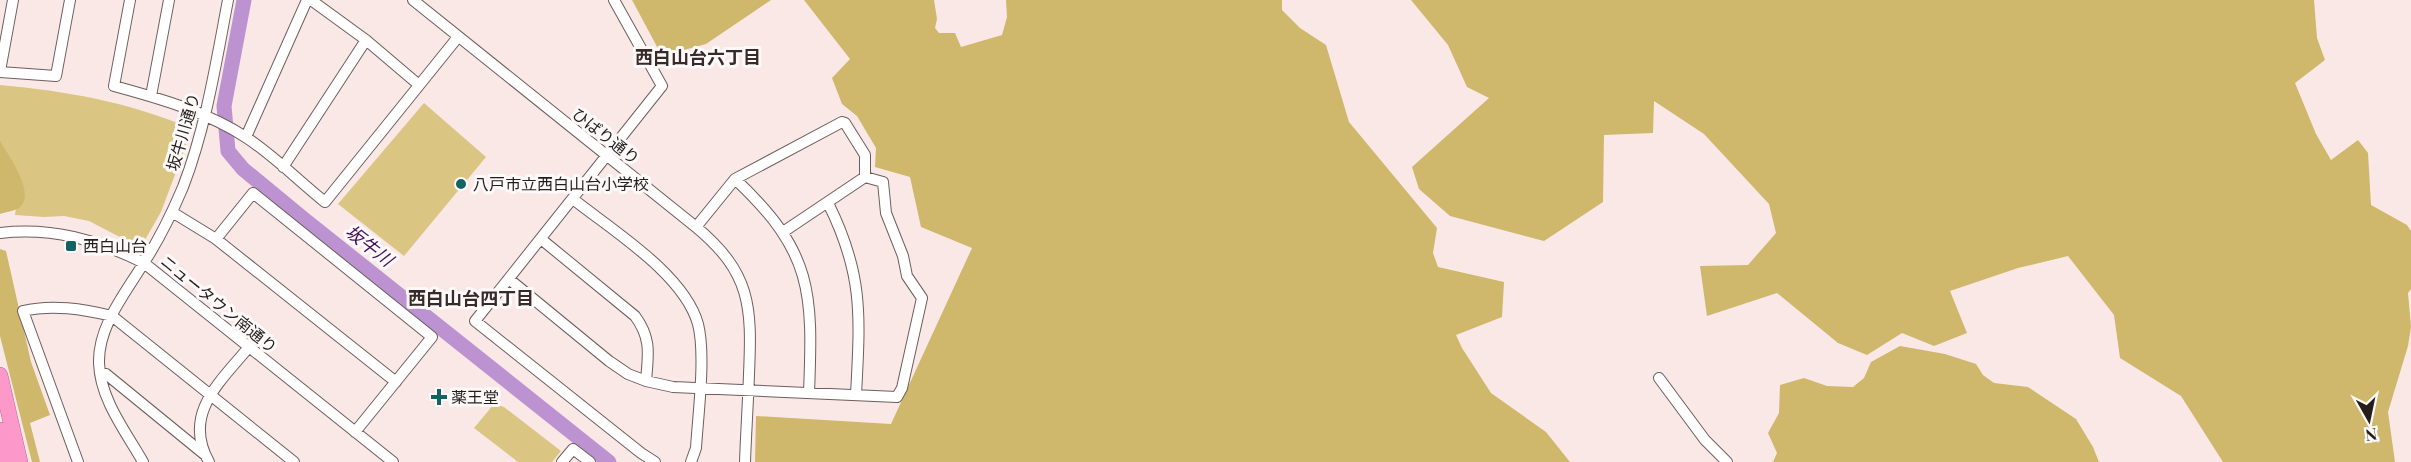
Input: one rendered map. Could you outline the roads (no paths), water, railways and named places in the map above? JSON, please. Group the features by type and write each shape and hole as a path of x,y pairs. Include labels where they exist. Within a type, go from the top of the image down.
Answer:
{"highway":[{"path":"0,375 20,462"},
{"path":"0,430 7,462"}],"street":[{"path":"13,0 0,71 56,76 70,0"},
{"path":"130,0 114,86 151,96 205,117 246,137 325,202 458,37"},
{"path":"151,96 169,0"},
{"name":"坂牛川通り","path":"143,462 106,396 100,373 102,336 172,212 194,158 205,117 228,0"},
{"path":"246,137 309,0 366,40 419,85"},
{"name":"ひばり通り","path":"413,0 696,226 723,253 735,269 747,297 751,330 745,462"},
{"path":"614,0 662,86 475,321 641,453 656,462"},
{"path":"283,167 366,40"},
{"path":"696,226 735,179 842,122 865,155 865,177"},
{"path":"783,232 865,177"},
{"path":"509,279 609,361 628,374 646,381 673,387 699,389 897,397 902,388 922,298 907,276 903,256 886,213 883,182 865,177"},
{"path":"735,179 763,205 783,232 800,266 810,311 809,393"},
{"path":"216,239 253,193 432,337 355,432"},
{"path":"573,199 669,275 684,293 698,325 701,345 696,448 691,462"},
{"path":"828,203 848,247 859,299 856,395"},
{"path":"172,212 216,239 396,382"},
{"name":"ニュータウン南通り","path":"0,233 47,232 75,236 103,244 144,263 393,462"},
{"path":"541,239 636,316 645,329 647,339 646,381"},
{"path":"78,462 23,311 53,308 92,311 112,316 294,462"},
{"path":"207,458 200,441 201,414 210,395 249,347"},
{"path":"100,373 105,374 207,458"},
{"path":"1659,378 1706,440 1727,462"},
{"path":"562,462 573,449 590,462"}],"waterway":[{"name":"坂牛川","path":"244,0 224,106 228,151 243,169 305,220 609,462"}],"place":[{"name":"八戸市立西白山台小学校","path":"461,184"},
{"name":"西白山台","path":"71,246"},
{"name":"薬王堂","path":"439,397"}],"district":[{"name":"西白山台六丁目","path":"698,58"},
{"name":"西白山台四丁目","path":"471,299"}]}
